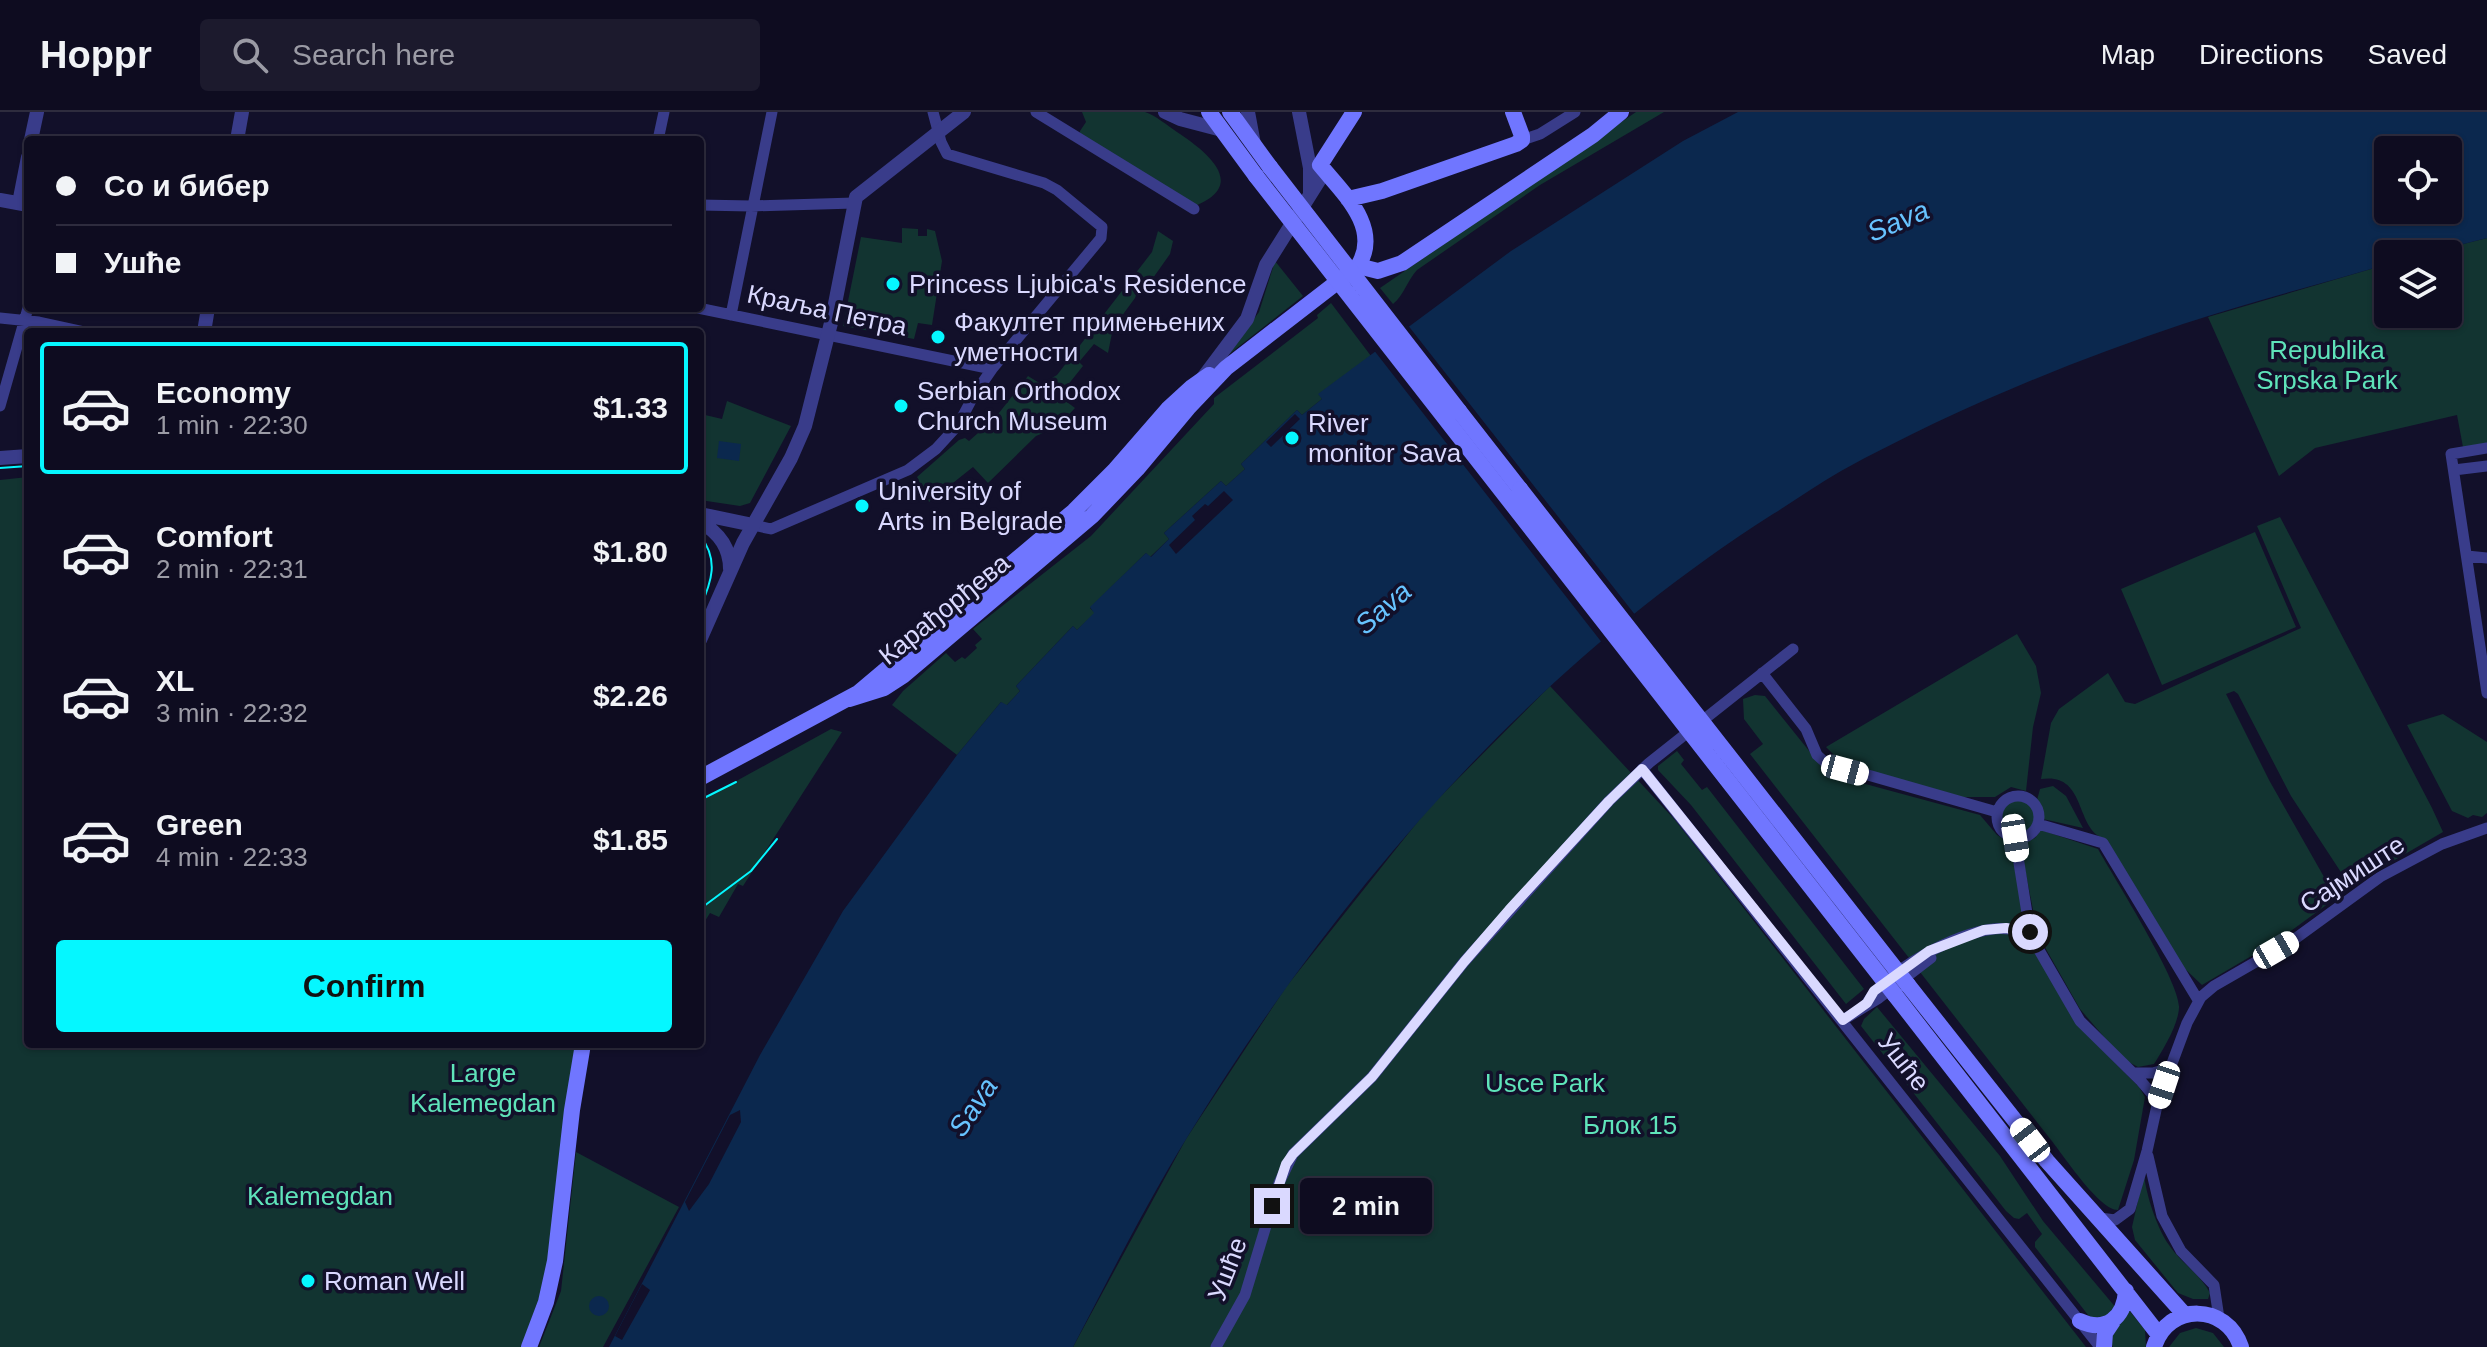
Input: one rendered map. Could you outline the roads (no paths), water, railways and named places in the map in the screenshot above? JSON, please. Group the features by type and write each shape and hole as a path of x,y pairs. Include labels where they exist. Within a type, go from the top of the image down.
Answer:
{"main road":[{"path":"1209,112 1263,172 1902,990 2126,1291 2157,1341 2167,1324 2184,1314 2202,1313 2219,1318 2235,1332 2241,1347"},
{"path":"1230,112 1256,148 1263,172"},
{"name":"Карађорђева","path":"1323,168 1354,112"},
{"path":"1348,199 1382,191 1508,148 1522,140 1513,112"},
{"path":"1323,168 1362,221 1367,238 1358,266 1378,271 1402,263 1581,144 1621,112"},
{"name":"Карађорђева","path":"704,776 849,699 884,688 904,675 1078,528 1129,478 1226,368 1358,266"},
{"name":"Карађорђева","path":"849,699 1072,514 1168,409 1202,379 1226,368"},
{"path":"1902,990 2047,1161 2184,1314"},
{"path":"529,1347 553,1274 582,1048"},
{"path":"2102,1347 2105,1333 2124,1305 2126,1291"},
{"path":"2080,1321 2096,1327 2113,1321"}],"street":[{"path":"32,136 37,112"},
{"path":"238,136 242,112"},
{"path":"659,136 664,112"},
{"path":"731,315 772,112"},
{"path":"704,515 771,529 908,470 927,458 958,425 992,369 1099,242 1103,230 1057,190 947,154 933,112"},
{"path":"704,631 753,525 805,426 858,194 964,112"},
{"path":"1036,112 1194,209"},
{"path":"1165,112 1222,130"},
{"path":"1248,112 1256,148"},
{"path":"1299,112 1310,168 1309,196"},
{"path":"1522,140 1540,134 1575,112"},
{"path":"1306,141 1323,168"},
{"name":"Карађорђева","path":"1202,379 1247,319 1266,265 1323,168"},
{"path":"0,200 23,204"},
{"path":"704,205 854,203"},
{"name":"Краља Петра","path":"704,309 992,369"},
{"path":"0,318 56,328"},
{"path":"0,406 24,350"},
{"path":"2487,448 2451,454 2487,693"},
{"path":"0,458 24,456"},
{"path":"2454,470 2487,466"},
{"path":"704,525 721,538 730,557 730,572"},
{"path":"2467,556 2487,558"},
{"name":"Ушће","path":"1216,1347 1245,1295 1289,1159 1372,1077 1464,962 1609,801 1642,769 1793,649"},
{"path":"1762,673 1808,732 1821,760 1845,770 1997,812"},
{"name":"Ушће","path":"1642,769 2102,1347"},
{"path":"2023,797 2036,806 2038,824 2031,834 2015,838 2000,829 1997,812 2007,799 2023,797"},
{"path":"2038,824 2103,843 2198,1000 2158,1101 2147,1151 2127,1213 2112,1221 2096,1216"},
{"name":"Сајмиште","path":"2198,1000 2214,986 2292,941 2360,889 2452,840 2487,828"},
{"path":"2015,838 2030,932 2075,1015 2158,1101"},
{"path":"1843,1020 1867,1003 1874,991 1929,951 1984,930 2006,928 2030,932"},
{"path":"2134,1073 2153,1073 2170,1068"},
{"path":"2147,1151 2162,1216 2181,1251 2214,1285 2219,1318"}],"water":[{"name":"Sava","path":"1738,112 2487,112 2487,238 2462,244 2462,240 2374,240 2374,268 2183,324 2009,390 1841,471 1684,575 1600,642 1521,714 1446,791 1375,873 1308,958 1188,1136 1073,1347 609,1347 760,1055 843,911 957,755 1001,702 1007,705 1020,691 1016,686 1073,626 1077,630 1094,613 1090,607 1146,553 1151,557 1169,539 1164,533 1221,481 1226,486 1245,469 1241,464 1297,410 1302,415 1322,399 1318,394 1511,251 1683,141"},
{"path":"719,441 741,444 739,461 717,458"},
{"path":"595,1296 603,1296 609,1306 603,1316 595,1316 589,1310 589,1302"}],"tram line":[{"path":"0,468 24,466"},
{"path":"704,541 712,562 704,598"},
{"path":"704,798 736,782"},
{"path":"704,906 751,871 777,839"}],"place":[{"name":"Princess Ljubica's Residence","path":"893,284"},
{"name":"Факултет примењених уметности","path":"938,337"},
{"name":"Serbian Orthodox Church Museum","path":"901,406"},
{"name":"River monitor Sava","path":"1292,438"},
{"name":"University of Arts in Belgrade","path":"862,506"},
{"name":"Roman Well","path":"308,1281"}],"park label":[{"name":"Republika Srpska Park","path":"2327,365"},
{"name":"Usce Park","path":"1545,1083"},
{"name":"Large Kalemegdan","path":"483,1088"},
{"name":"Блок 15","path":"1630,1125"},
{"name":"Kalemegdan","path":"320,1196"}]}
